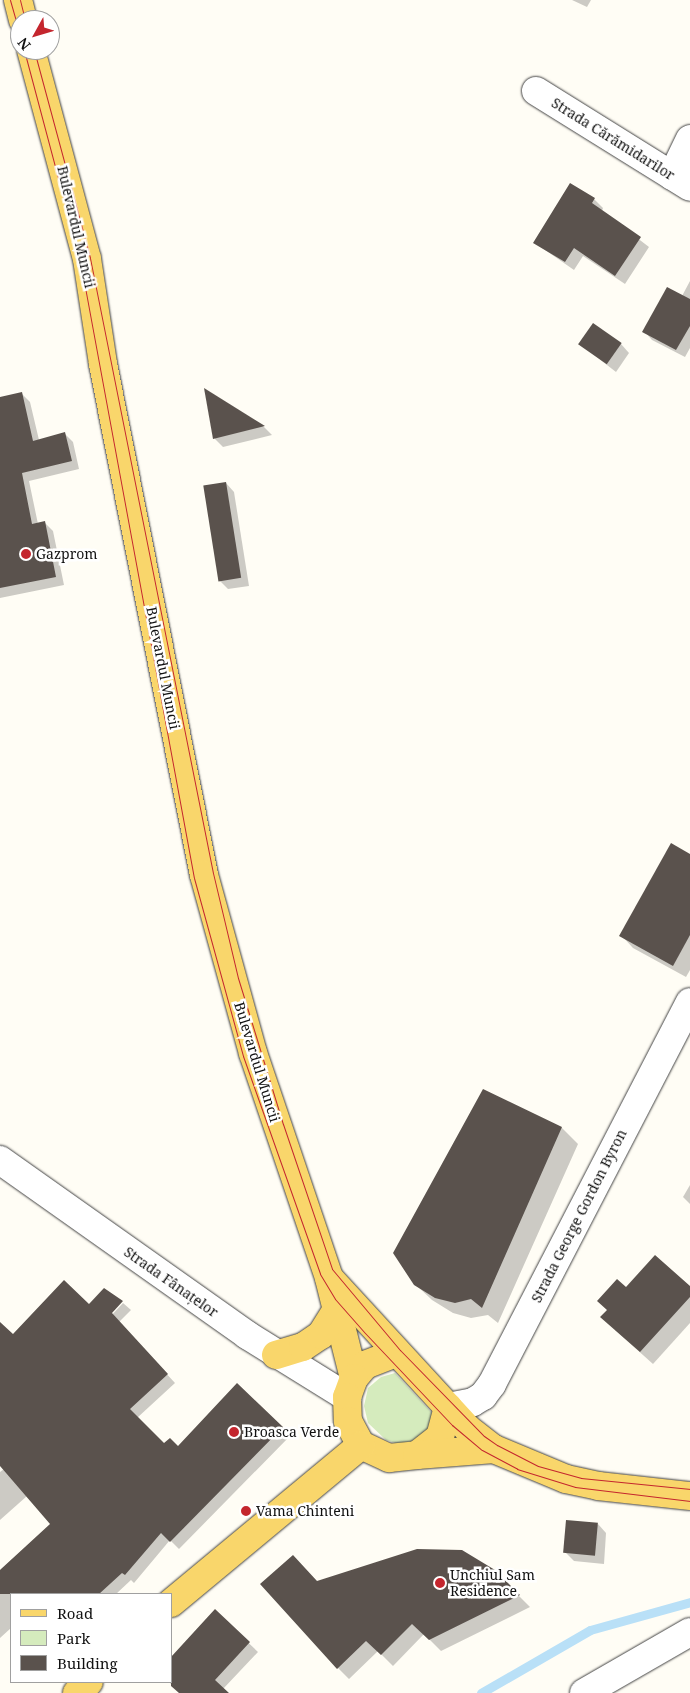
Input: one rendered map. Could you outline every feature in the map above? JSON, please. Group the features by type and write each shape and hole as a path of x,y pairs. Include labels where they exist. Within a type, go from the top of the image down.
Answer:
{"main road":[{"name":"Bulevardul Muncii","path":"34,60 87,259 103,364 204,875 253,1053 329,1278 351,1387"},
{"name":"Bulevardul Muncii","path":"329,1278 396,1353"},
{"path":"276,1355 303,1347 321,1335 336,1311"},
{"path":"494,1449 389,1458 362,1445 348,1421 351,1387 373,1360 396,1353 480,1440 494,1449 566,1479 598,1486 682,1495"},
{"path":"417,1455 440,1437 448,1407"},
{"path":"172,1602 362,1445"},
{"path":"77,1693 88,1683"}],"street":[{"name":"Strada Cărămidarilor","path":"536,91 681,182"},
{"path":"681,182 690,139"},
{"name":"Strada George Gordon Byron","path":"448,1407 472,1402 483,1396 492,1384 690,1002"},
{"name":"Strada Fânațelor","path":"0,1160 276,1355 351,1387"},
{"path":"584,1693 690,1632"}],"green space":[{"path":"395,1373 432,1413 429,1428 419,1439 402,1445 386,1440 368,1423 364,1406 368,1388 381,1377"}],"building":[{"path":"570,183 595,198 592,203 641,237 615,276 574,248 565,262 533,243"},
{"path":"667,287 690,299 690,326 676,350 642,332"},
{"path":"593,323 622,343 607,364 578,344"},
{"path":"204,388 265,426 213,439"},
{"path":"22,392 33,441 65,432 72,461 22,473 32,524 45,521 56,577 0,588 0,397"},
{"path":"226,482 241,578 218,581 203,486"},
{"path":"671,843 690,854 690,935 673,966 619,936"},
{"path":"483,1089 562,1127 482,1308 471,1299 455,1303 435,1298 414,1285 393,1253"},
{"path":"655,1255 690,1286 690,1297 640,1352 600,1317 607,1310 597,1301 617,1279 626,1287"},
{"path":"64,1280 89,1304 104,1288 123,1301 112,1313 168,1374 130,1409 164,1443 170,1438 178,1446 237,1383 283,1427 170,1542 161,1533 125,1575 122,1573 100,1593 0,1594 0,1570 50,1524 0,1466 0,1322 13,1334"},
{"path":"566,1520 598,1523 595,1556 563,1553"},
{"path":"417,1549 462,1550 495,1570 520,1595 429,1640 412,1624 381,1655 366,1641 337,1669 260,1584 293,1555 317,1581"},
{"path":"215,1609 250,1642 215,1680 229,1693 179,1693 171,1686 172,1656"}],"waterway":[{"path":"481,1693 590,1630 690,1602"}],"tram line":[{"path":"10,0 13,10"},
{"path":"20,0 22,10"},
{"path":"27,60 80,260 194,878 243,1056 320,1274 335,1299 365,1333 452,1425 482,1450 517,1469 575,1487 690,1501"},
{"path":"37,60 90,258 213,873 238,978 283,1124 332,1269 400,1350 484,1436 497,1445 538,1466 581,1478 690,1489"}],"place":[{"name":"Gazprom","path":"26,554"},
{"name":"Broasca Verde","path":"234,1432"},
{"name":"Vama Chinteni","path":"246,1511"},
{"name":"Unchiul Sam Residence","path":"440,1583"}]}
